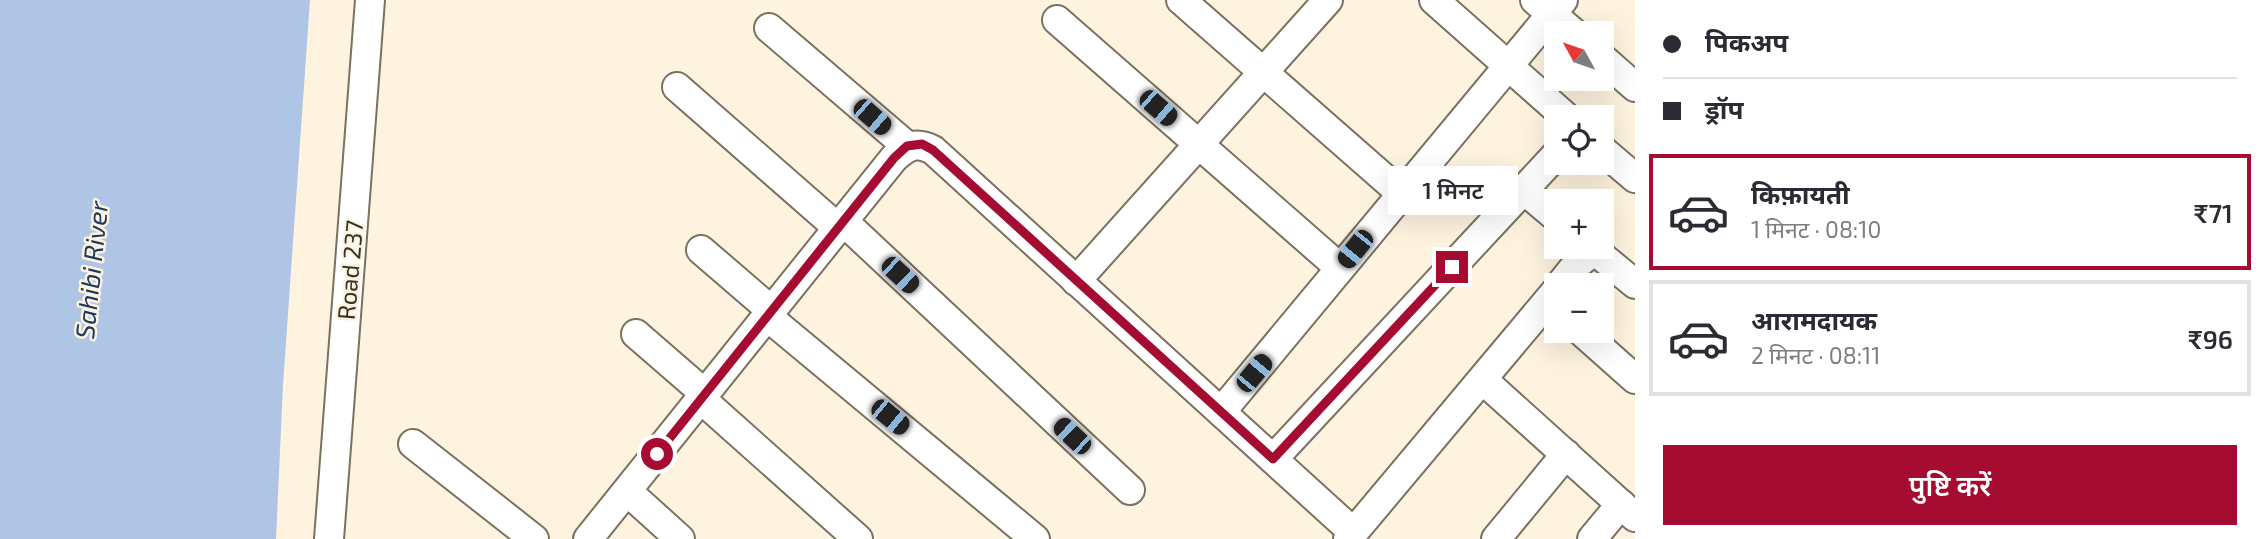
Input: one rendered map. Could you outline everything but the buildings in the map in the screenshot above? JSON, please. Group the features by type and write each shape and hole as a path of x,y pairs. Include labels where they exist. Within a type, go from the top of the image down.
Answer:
{"street":[{"name":"Road 237","path":"329,539 370,0"},
{"path":"1181,0 1401,192"},
{"path":"1076,281 1328,0"},
{"path":"1434,0 1552,105"},
{"path":"1221,412 1401,192 1508,67 1549,5 1563,21"},
{"path":"1057,20 1340,268"},
{"path":"769,28 907,146"},
{"path":"1614,68 1635,87"},
{"path":"677,87 840,224 1130,490"},
{"path":"588,539 771,314 840,224 907,146 922,144 933,150 1273,459 1350,536 1544,309"},
{"path":"1614,160 1635,178"},
{"path":"1273,459 1544,169"},
{"path":"1524,190 1544,207"},
{"path":"701,250 771,314 1035,539"},
{"path":"1605,259 1635,284"},
{"path":"636,334 858,539"},
{"path":"1594,343 1635,379"},
{"path":"1483,380 1628,511 1592,539"},
{"path":"413,444 534,539"},
{"path":"1496,539 1566,454"},
{"path":"628,492 680,539"}],"water":[{"name":"Sahibi River","path":"0,0 310,0 283,385 276,539 0,539"}],"route":[{"path":"657,454 894,158 907,146 922,144 933,150 1273,459 1452,267"}]}
